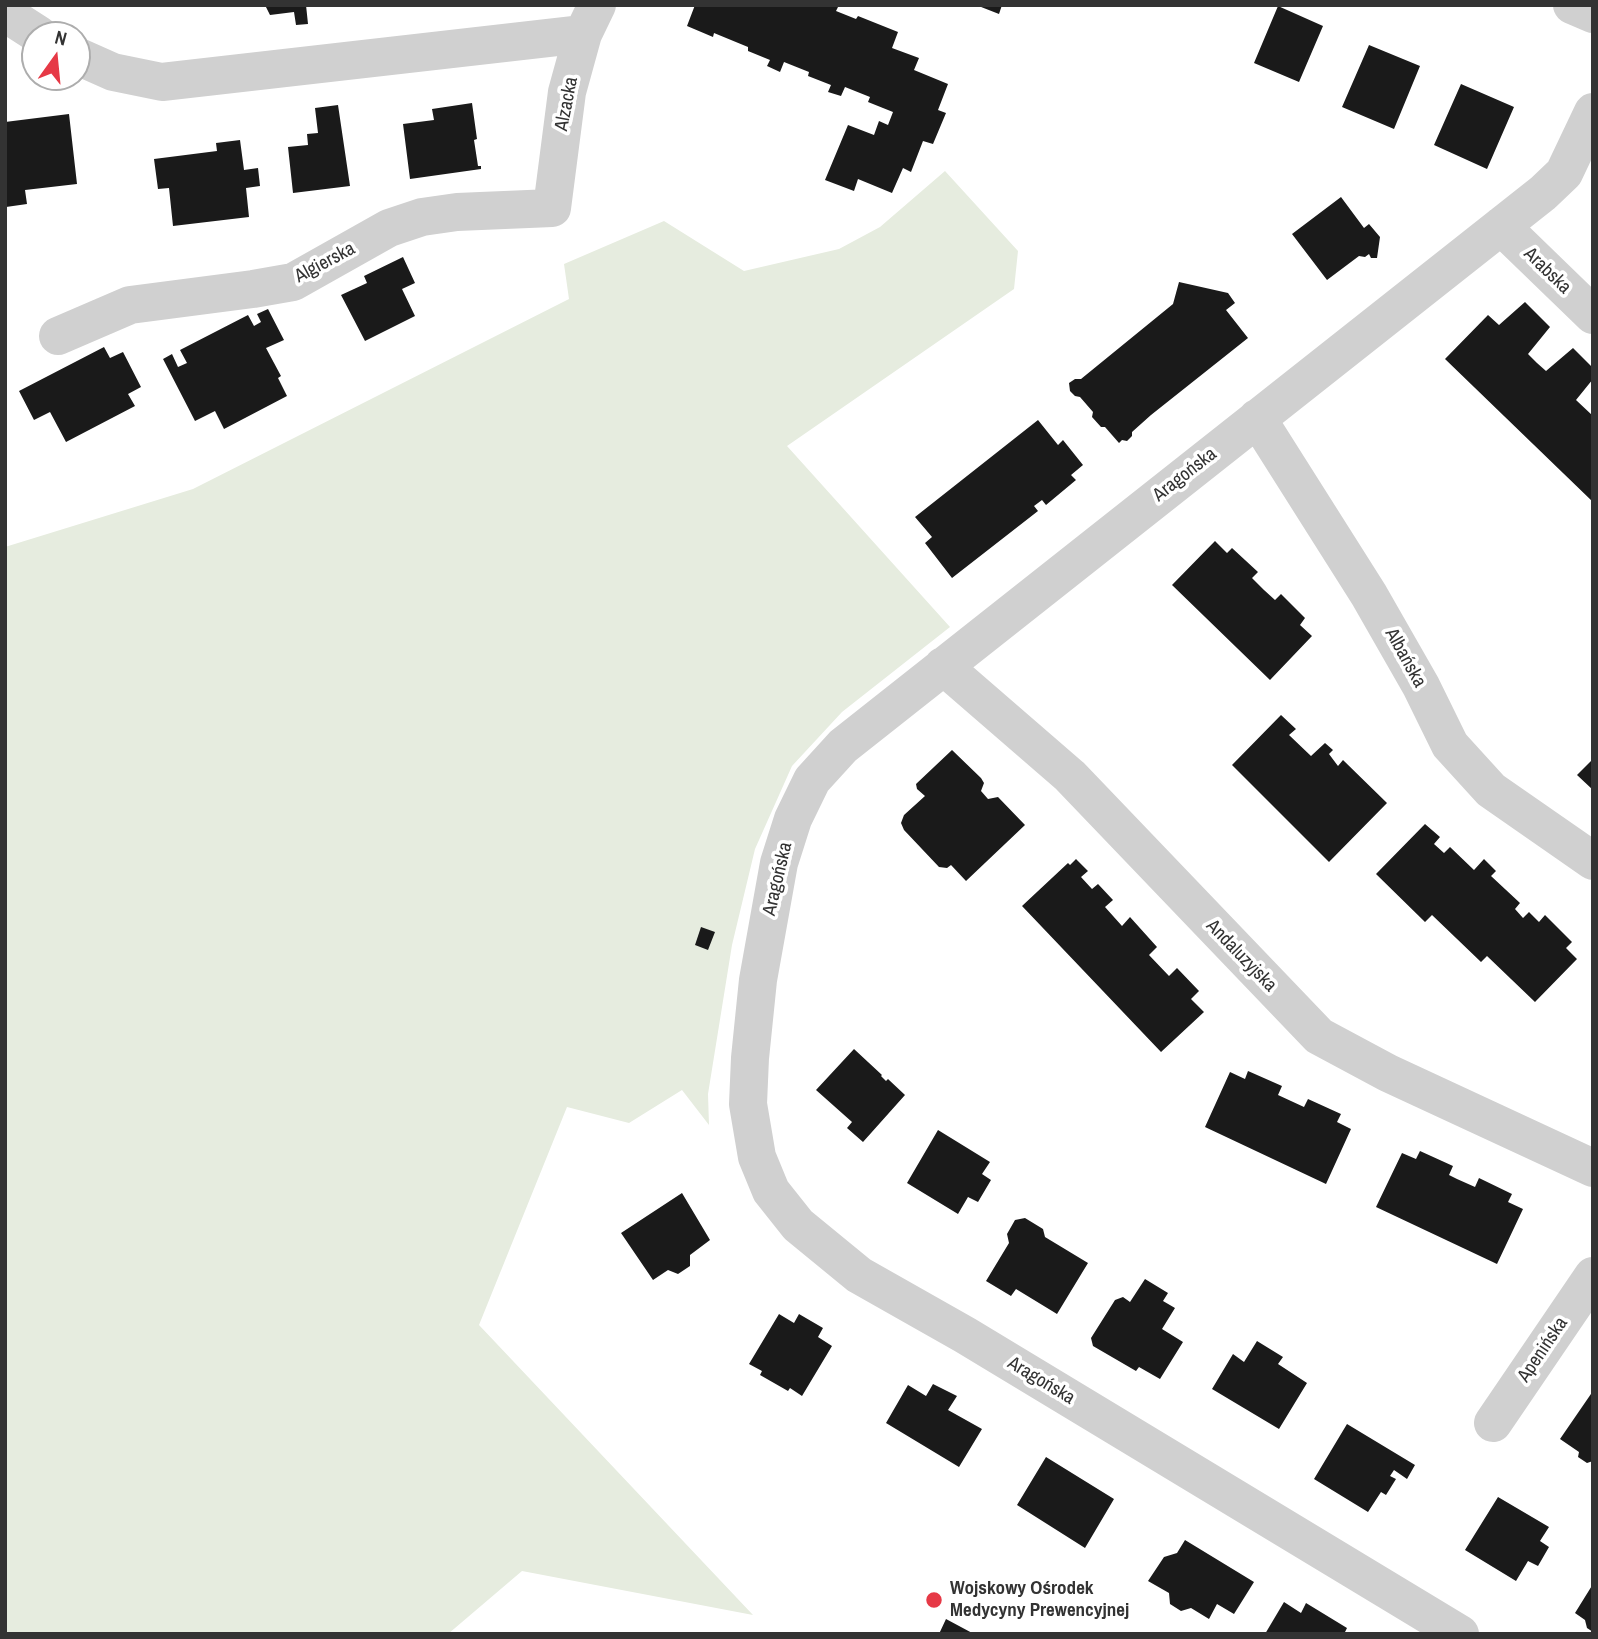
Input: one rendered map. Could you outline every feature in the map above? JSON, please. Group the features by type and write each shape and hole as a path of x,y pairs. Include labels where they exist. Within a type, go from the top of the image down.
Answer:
{"street":[{"path":"1572,5 1593,14"},
{"path":"5,13 21,23"},
{"path":"91,62 113,72 162,82 590,20"},
{"name":"Alzacka","path":"552,208 567,92 590,20"},
{"name":"Aragońska","path":"1460,1634 965,1335 859,1275 798,1225 771,1191 757,1157 748,1104 750,1058 758,980 779,863 793,819 812,780 843,746 1543,193 1564,173 1593,112"},
{"name":"Algierska","path":"58,336 130,305 293,282 389,228 422,216 552,208"},
{"name":"Arabska","path":"1501,226 1593,315"},
{"name":"Albańska","path":"1257,418 1376,607 1422,686 1450,745 1491,790 1593,861"},
{"name":"Andaluzyjska","path":"943,666 1070,776 1319,1036 1388,1073 1593,1168"},
{"name":"Apenińska","path":"1493,1423 1593,1276"}],"shaded area":[{"path":"945,171 1018,251 1014,289 787,446 950,627 842,712 792,766 755,849 732,945 708,1094 709,1125 682,1090 629,1123 567,1107 479,1325 753,1615 522,1571 448,1634 5,1634 5,547 193,489 569,299 564,264 664,221 744,271 839,249 880,227"}],"building":[{"path":"265,5 306,5 308,24 296,25 294,12 270,15"},
{"path":"695,5 833,5 838,7 836,11 856,19 858,16 898,32 892,48 919,58 914,70 948,84 938,110 946,113 933,144 923,141 911,172 903,168 892,193 858,179 854,191 825,180 848,125 874,135 879,121 888,125 893,112 868,102 870,97 845,87 841,96 828,92 831,85 784,62 780,72 767,66 770,60 748,51 748,47 714,33 713,37 687,26"},
{"path":"976,5 1002,5 999,14"},
{"path":"1278,6 1323,26 1299,82 1254,63"},
{"path":"1369,45 1420,66 1394,129 1342,107"},
{"path":"1461,84 1514,107 1487,169 1434,145"},
{"path":"472,103 477,139 474,140 478,166 481,166 481,169 410,179 403,124 434,120 432,109"},
{"path":"338,105 350,186 293,193 288,147 308,145 307,134 318,133 315,108"},
{"path":"69,114 77,184 25,190 27,204 6,207 5,122"},
{"path":"240,140 244,170 258,168 260,186 246,188 249,217 173,226 169,188 158,189 154,159 217,151 216,143"},
{"path":"1341,197 1364,228 1369,224 1380,237 1377,258 1371,258 1369,254 1365,257 1359,256 1327,280 1292,234"},
{"path":"403,257 415,283 402,289 415,316 365,341 341,295 367,283 364,276"},
{"path":"1179,282 1228,293 1235,303 1226,310 1248,338 1151,415 1132,432 1127,441 1122,440 1119,443 1092,417 1093,412 1080,397 1070,391 1069,383 1081,379 1173,304"},
{"path":"1525,302 1550,327 1528,354 1537,363 1546,371 1573,348 1593,368 1593,379 1576,400 1593,416 1593,502 1445,359 1488,315 1499,325"},
{"path":"268,309 284,340 266,348 281,376 278,378 287,396 224,429 215,411 195,421 163,359 172,354 178,367 187,363 180,350 248,315 254,326 261,322 257,314"},
{"path":"104,347 110,358 123,352 141,387 128,394 135,406 66,442 50,412 34,420 19,391"},
{"path":"1038,420 1058,445 1063,440 1083,465 1071,475 1076,480 1046,505 1042,500 1034,506 1038,511 952,578 925,543 932,537 915,517"},
{"path":"1215,541 1227,553 1232,548 1258,572 1252,578 1275,600 1281,594 1305,618 1300,625 1312,636 1270,680 1172,585"},
{"path":"1281,715 1296,729 1289,735 1311,756 1325,743 1333,750 1329,754 1338,766 1343,760 1387,803 1329,862 1232,765"},
{"path":"952,750 981,778 984,783 981,791 988,799 998,797 1025,825 966,881 951,865 947,868 939,867 904,830 901,823 904,815 925,796 917,789 916,784"},
{"path":"1593,759 1593,790 1577,775"},
{"path":"1425,824 1440,837 1434,844 1444,853 1450,847 1474,870 1484,859 1496,871 1491,876 1520,903 1515,909 1523,918 1529,912 1539,922 1545,915 1572,942 1566,948 1577,959 1535,1002 1487,956 1481,962 1432,915 1425,922 1376,874"},
{"path":"1076,859 1088,871 1081,877 1092,889 1098,884 1113,900 1105,907 1122,926 1130,917 1157,947 1149,955 1169,976 1177,968 1199,991 1191,999 1204,1012 1161,1052 1022,906 1068,863 1070,865"},
{"path":"701,927 715,932 708,950 695,945"},
{"path":"854,1049 886,1081 888,1079 905,1095 863,1142 847,1128 852,1122 816,1090"},
{"path":"1248,1071 1282,1086 1278,1095 1304,1107 1308,1099 1341,1114 1337,1122 1351,1129 1326,1184 1205,1127 1230,1072 1245,1079"},
{"path":"938,1130 990,1162 982,1174 991,1180 978,1202 968,1197 958,1214 907,1183"},
{"path":"1420,1151 1453,1166 1449,1175 1457,1179 1475,1187 1479,1178 1512,1194 1508,1202 1523,1209 1497,1264 1376,1207 1402,1153 1416,1159"},
{"path":"682,1193 710,1240 690,1255 690,1266 678,1274 668,1270 653,1280 621,1233"},
{"path":"1025,1218 1043,1229 1045,1237 1088,1263 1057,1314 1016,1289 1011,1296 986,1281 1009,1243 1007,1234 1015,1220"},
{"path":"1145,1279 1168,1293 1163,1301 1175,1308 1162,1329 1183,1342 1160,1379 1139,1367 1136,1371 1093,1346 1091,1338 1115,1300 1123,1297 1130,1302"},
{"path":"779,1314 794,1323 799,1314 823,1328 818,1337 832,1346 802,1396 760,1375 762,1371 749,1364"},
{"path":"1257,1341 1283,1357 1278,1364 1307,1383 1279,1429 1212,1389 1233,1354 1244,1362"},
{"path":"933,1384 957,1396 948,1410 982,1429 959,1467 886,1423 908,1385 926,1396"},
{"path":"1593,1391 1593,1461 1587,1463 1578,1457 1579,1452 1560,1439"},
{"path":"1347,1424 1415,1465 1407,1479 1394,1470 1390,1476 1396,1479 1386,1495 1381,1492 1368,1512 1314,1479"},
{"path":"1046,1457 1114,1499 1085,1548 1017,1505"},
{"path":"1498,1497 1549,1527 1540,1541 1549,1547 1538,1566 1528,1561 1516,1581 1465,1550"},
{"path":"1185,1540 1254,1582 1234,1614 1217,1604 1209,1619 1191,1608 1181,1611 1170,1604 1169,1593 1148,1581 1164,1557 1177,1553"},
{"path":"1593,1584 1593,1632 1587,1628 1585,1620 1575,1613"},
{"path":"1284,1602 1301,1613 1306,1603 1347,1628 1344,1634 1265,1634"},
{"path":"946,1619 974,1634 939,1634"}],"place":[{"name":"Wojskowy Ośrodek Medycyny Prewencyjnej","path":"934,1600"}]}
